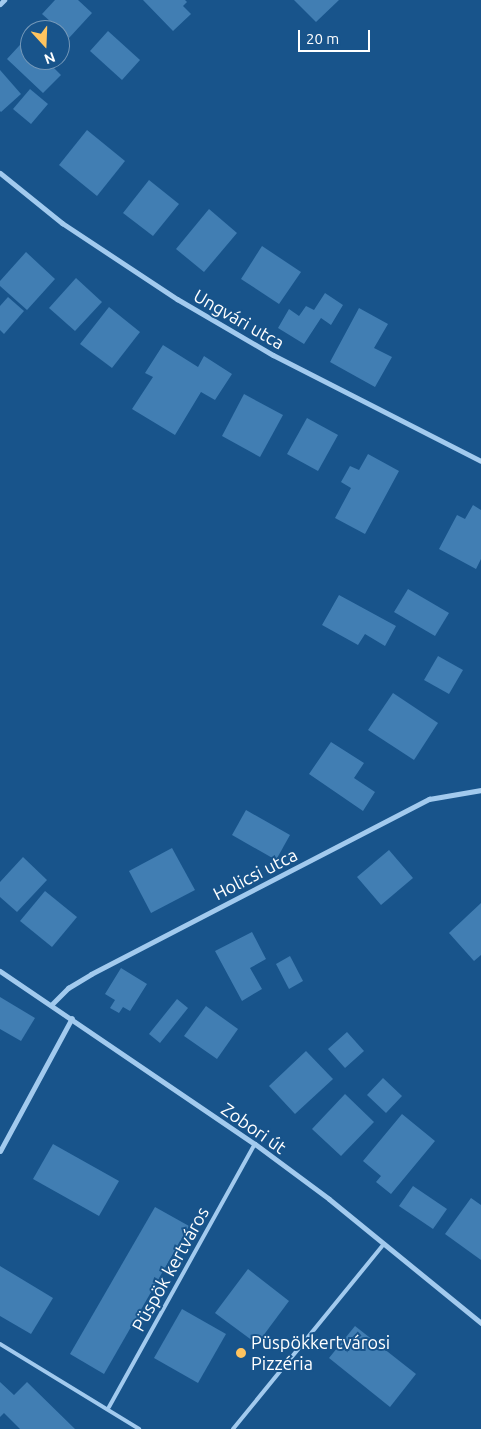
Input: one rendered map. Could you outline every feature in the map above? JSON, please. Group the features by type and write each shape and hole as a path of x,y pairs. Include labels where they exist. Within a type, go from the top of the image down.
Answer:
{"street":[{"path":"0,4 4,0"},
{"name":"Ungvári utca","path":"0,173 62,223 177,299 273,355 481,461"},
{"name":"Holicsi utca","path":"52,1004 68,988 91,974 429,800 481,790"},
{"name":"Zobori út","path":"0,971 52,1004 255,1144 384,1244 481,1323"},
{"path":"0,1151 72,1018"}],"lane":[{"name":"Püspök kertváros","path":"109,1407 255,1144"},
{"path":"233,1429 384,1244"},
{"path":"0,1344 109,1407 139,1429"}],"building":[{"path":"55,0 78,0 92,13 70,37 70,20 49,20 42,14"},
{"path":"143,0 185,0 187,2 183,6 191,14 173,31"},
{"path":"294,0 339,0 316,22"},
{"path":"108,31 140,60 122,80 90,51"},
{"path":"20,45 20,70 56,70 61,75 43,93 7,59"},
{"path":"0,70 21,94 1,112 0,111"},
{"path":"30,89 48,104 31,124 13,109"},
{"path":"87,130 125,161 97,196 59,165"},
{"path":"149,180 179,204 153,236 123,213"},
{"path":"209,209 237,233 204,272 176,249"},
{"path":"262,246 301,272 279,304 241,279"},
{"path":"26,252 55,279 27,310 0,286 0,281"},
{"path":"76,278 102,302 75,331 49,308"},
{"path":"325,293 343,305 331,325 321,318 304,344 278,328 289,309 299,316 306,306 314,310"},
{"path":"8,297 24,311 4,334 0,330 0,306"},
{"path":"109,307 140,332 112,368 80,344"},
{"path":"359,308 388,324 374,348 392,357 375,387 330,362"},
{"path":"163,345 198,367 204,356 232,374 215,400 201,392 175,435 132,409 153,377 145,373"},
{"path":"244,394 283,415 260,457 222,436"},
{"path":"307,418 338,435 318,471 287,454"},
{"path":"368,454 399,471 365,534 335,518 351,488 341,482 350,466 359,470"},
{"path":"473,505 481,510 481,559 476,569 439,549 457,515 465,519"},
{"path":"408,589 449,613 435,636 394,612"},
{"path":"339,595 396,626 385,646 365,634 358,645 322,625"},
{"path":"438,656 463,670 449,694 424,680"},
{"path":"393,693 438,723 414,760 368,730"},
{"path":"331,742 364,763 354,778 375,792 363,811 309,774"},
{"path":"246,810 290,835 276,860 232,835"},
{"path":"172,848 195,890 151,913 129,871"},
{"path":"389,850 413,878 381,905 357,877"},
{"path":"23,857 47,880 17,912 0,897 0,882"},
{"path":"45,891 77,917 52,947 20,921"},
{"path":"481,903 481,955 474,961 449,933"},
{"path":"252,932 266,959 250,968 262,989 242,1001 215,951"},
{"path":"290,956 303,981 289,989 276,964"},
{"path":"121,968 147,984 130,1011 123,1007 119,1013 110,1008 115,1000 105,994"},
{"path":"0,997 35,1018 21,1041 0,1029"},
{"path":"177,999 188,1008 160,1043 149,1034"},
{"path":"206,1006 238,1029 217,1059 184,1036"},
{"path":"347,1032 364,1051 345,1068 328,1049"},
{"path":"306,1051 333,1079 295,1114 269,1086"},
{"path":"383,1078 402,1096 386,1113 367,1095"},
{"path":"345,1094 374,1122 341,1156 312,1129"},
{"path":"402,1114 435,1141 391,1194 376,1182 381,1176 363,1161"},
{"path":"53,1144 119,1181 99,1216 33,1179"},
{"path":"413,1186 447,1209 433,1229 399,1206"},
{"path":"471,1198 481,1205 481,1260 445,1234"},
{"path":"155,1207 189,1226 104,1374 70,1354"},
{"path":"0,1266 53,1298 31,1334 0,1316"},
{"path":"248,1269 289,1301 257,1344 215,1313"},
{"path":"182,1309 226,1334 198,1383 154,1358"},
{"path":"355,1326 416,1374 390,1407 329,1358"},
{"path":"0,1382 14,1395 27,1382 75,1429 20,1429 4,1413 0,1417"}],"place":[{"name":"Püspökkertvárosi Pizzéria","path":"241,1353"}]}
